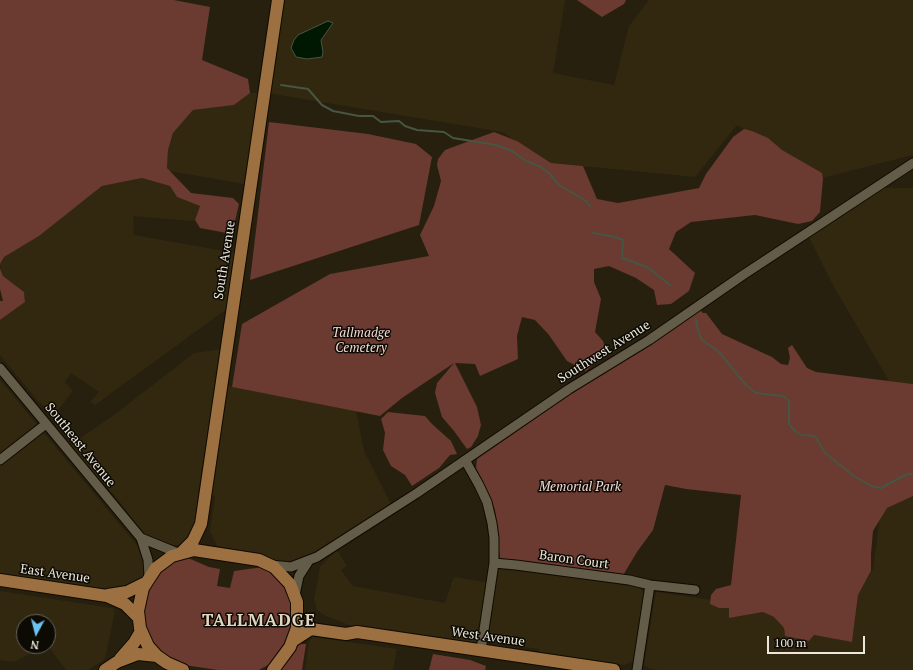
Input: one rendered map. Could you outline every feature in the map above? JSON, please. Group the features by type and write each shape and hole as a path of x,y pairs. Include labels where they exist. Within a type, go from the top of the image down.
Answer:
{"main road":[{"name":"South Avenue","path":"180,552 193,541 201,524 278,0"},
{"path":"201,524 205,539 220,552"},
{"path":"183,670 169,667 148,646 141,631 138,617 139,600 147,580 160,563 180,552 198,550 220,552 259,560 270,565 285,578 295,595 298,608 297,628 294,640 274,669"},
{"name":"East Avenue","path":"0,580 107,596 125,604 138,617"},
{"name":"East Avenue","path":"107,596 127,592 147,580"},
{"name":"West Avenue","path":"298,608 304,618 347,626 357,632"},
{"name":"West Avenue","path":"294,640 311,629 349,634 357,632 614,670"},
{"path":"117,662 130,648 141,631"},
{"path":"105,670 117,662 138,654 157,656"}],"street":[{"name":"Southwest Avenue","path":"270,565 292,567 308,562 465,460 569,389 649,340 743,275 913,163"},
{"name":"Southeast Avenue","path":"0,368 141,538 148,560 147,580"},
{"path":"0,460 46,424"},
{"path":"465,460 479,485 492,523 494,563 481,650"},
{"name":"Southeast Avenue","path":"141,538 180,552"},
{"name":"Southwest Avenue","path":"295,595 297,580 308,562"},
{"name":"Baron Court","path":"494,563 695,590"},
{"path":"637,670 650,585"}],"shaded area":[{"path":"282,0 565,0 553,73 614,85 629,26 649,0 913,0 913,155 822,178 737,125 695,177 551,163 502,132 267,93"},
{"path":"328,21 333,23 321,40 323,52 322,57 307,59 296,57 291,48 298,35"},
{"path":"250,93 262,93 250,185 169,171 167,168 168,150 173,133 193,110 234,105"},
{"path":"142,178 170,186 177,197 200,206 195,220 192,221 133,216 134,235 236,253 228,308 95,405 90,402 99,392 71,373 65,382 73,391 57,411 51,412 38,401 0,355 0,320 25,302 24,292 3,276 0,264 3,257 39,236 102,186"},
{"path":"875,188 913,188 913,384 889,381 833,285 807,233"},
{"path":"223,349 195,532 186,544 169,546 146,537 116,497 69,446 114,415 194,353"},
{"path":"0,380 140,549 146,568 142,579 135,586 110,591 0,575"},
{"path":"224,385 356,411 364,451 391,504 320,553 295,565 271,563 217,546 210,531 215,496 209,494"},
{"path":"913,492 913,670 661,670 650,669 644,665 656,592 711,600 711,604 729,607 729,618 763,612 774,617 784,628 785,636 809,641 814,635 852,642 858,595 873,569 880,516 888,503"},
{"path":"337,550 347,566 341,570 353,586 445,603 454,577 491,583 481,650 374,635 324,615 317,610 314,600 320,567"},
{"path":"494,563 639,587 645,594 633,661 625,665 539,653 539,649 498,643 490,640 489,633 492,610"},
{"path":"0,591 112,608 115,611 105,659 88,670 66,670 54,654 56,654 56,614 16,614 16,654 30,654 14,662 0,660"},
{"path":"313,637 397,649 393,670 305,670 309,641"}],"green space":[{"path":"0,0 174,0 210,7 202,60 248,79 250,93 234,105 193,110 173,133 168,150 167,168 191,193 233,198 239,204 232,234 200,228 195,220 200,206 177,197 170,186 142,178 102,186 39,236 4,257 0,264"},
{"path":"577,0 626,0 624,4 602,17"},
{"path":"269,122 368,134 416,144 432,157 419,225 250,280"},
{"name":"Tallmadge Cemetery","path":"744,129 768,138 782,150 822,173 823,179 820,212 812,221 798,224 755,215 691,222 676,232 669,249 695,273 689,291 671,304 657,305 654,290 636,278 609,266 594,269 594,282 601,299 595,332 603,341 607,353 586,371 567,361 549,335 535,320 522,317 517,336 518,359 480,376 475,364 455,363 477,407 481,425 478,436 471,447 467,449 442,417 435,393 437,383 454,363 402,398 380,416 232,387 242,324 330,274 429,256 420,235 434,206 441,181 437,165 438,159 445,150 494,132 517,141 551,163 583,166 597,199 618,203 699,188 706,174 733,137"},
{"path":"0,268 3,276 24,292 25,302 0,320 0,301 3,301 0,289"},
{"name":"Memorial Park","path":"700,310 703,313 706,313 722,334 772,357 781,364 788,365 790,358 788,348 792,345 807,368 816,372 913,384 913,496 887,508 873,531 871,571 858,595 852,642 814,635 809,641 785,636 784,628 774,617 763,612 729,618 729,608 719,608 710,604 711,595 716,589 731,585 741,495 686,489 665,485 653,530 637,552 622,577 500,560 495,510 476,468 477,459 584,385"},
{"path":"388,412 425,416 451,441 457,454 450,455 439,468 412,486 405,475 391,466 383,450 385,433 381,419"},
{"path":"186,557 209,567 220,569 217,586 230,588 234,571 263,567 278,577 289,592 293,608 293,621 286,644 270,664 259,670 218,670 184,665 168,659 159,651 145,629 143,615 148,587 158,573 169,564"},
{"path":"299,644 306,644 302,670 280,670"},
{"path":"433,654 470,660 486,666 485,670 429,670"}],"waterway":[{"path":"281,85 308,89 322,105 333,111 359,116 373,116 381,122 399,121 405,126 417,130 444,132 453,138 496,145 512,151 526,161 541,167 549,173 559,185 586,201 590,206"},
{"path":"593,233 623,240 622,258 647,267 670,285"},
{"path":"696,319 701,339 719,352 746,385 756,393 783,396 789,401 789,424 795,431 801,435 815,436 825,453 854,476 871,486 881,488 907,474 913,474"}],"district":[{"name":"TALLMADGE","path":"259,621"}]}
